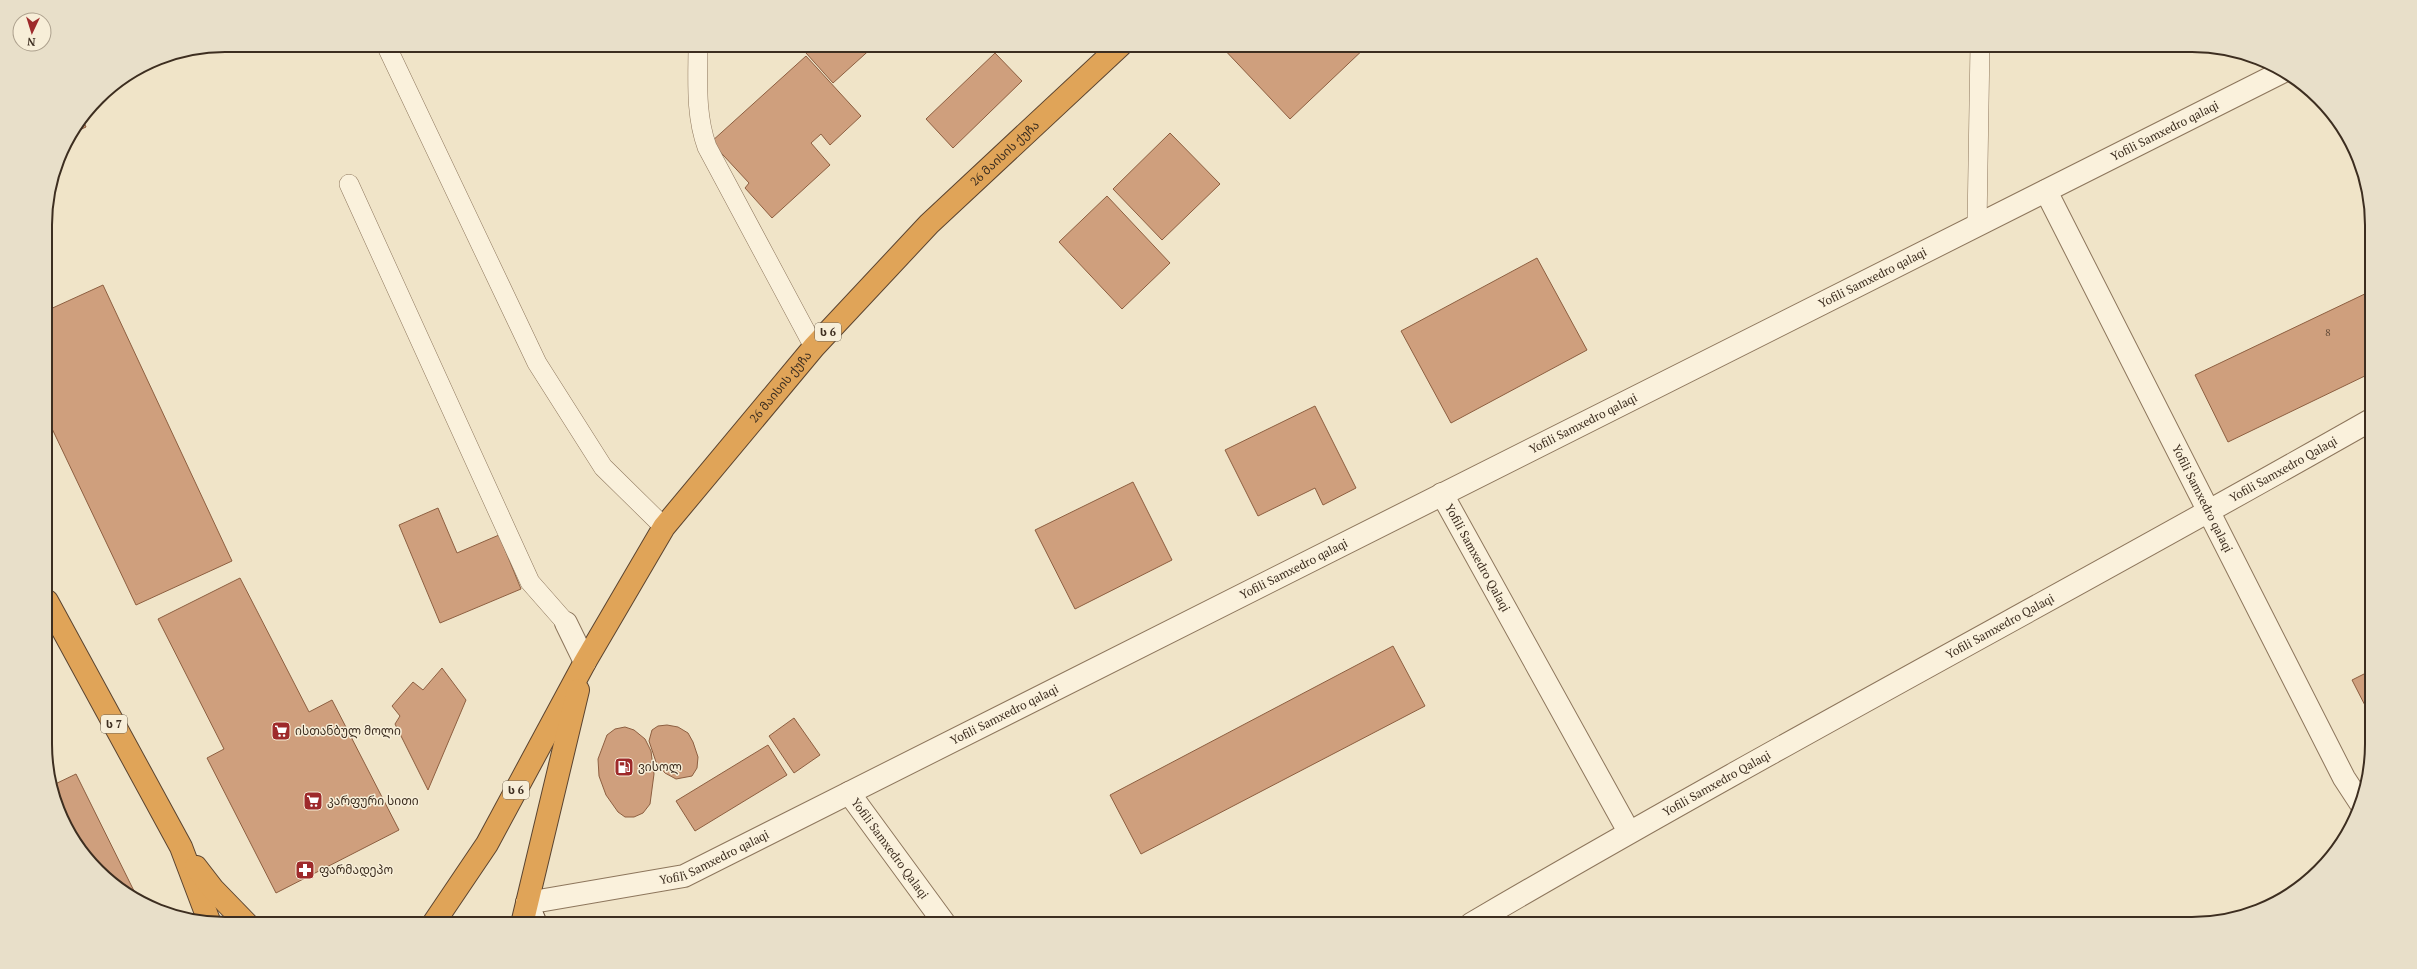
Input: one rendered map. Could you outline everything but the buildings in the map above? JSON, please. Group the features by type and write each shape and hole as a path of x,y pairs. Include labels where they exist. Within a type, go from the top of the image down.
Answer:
{"highway":[{"name":"26 მაისის ქუჩა","path":"585,662 664,527 814,347 930,224 1114,52"},
{"name":"ს 7","path":"52,608 181,847 207,916"},
{"name":"ს 6","path":"524,917 585,662"},
{"name":"ს 6","path":"435,917 487,844 585,662"},
{"name":"ს 7","path":"181,847 213,890 240,917"}],"street":[{"name":"Yofili Samxedro qalaqi","path":"527,903 684,876 2277,74"},
{"name":"Yofili Samxedro qalaqi","path":"2046,190 2344,778 2357,796"},
{"name":"Yofili Samxedro Qalaqi","path":"1483,917 1629,832 2209,512 2365,423"},
{"name":"Yofili Samxedro Qalaqi","path":"1442,494 1629,832"},
{"path":"566,623 585,662"},
{"name":"Yofili Samxedro Qalaqi","path":"849,793 940,917"},
{"path":"527,903 533,917"}],"lane":[{"path":"389,52 537,363 603,467 664,527"},
{"path":"698,52 698,108 700,128 707,147 814,347"},
{"path":"1977,225 1980,52"},
{"path":"349,184 530,582 566,623"}],"place":[{"name":"ისთანბულ მოლი","path":"281,731"},
{"name":"ვისოლ","path":"624,767"},
{"name":"კარფური სითი","path":"313,801"},
{"name":"ფარმადეპო","path":"305,870"}]}
